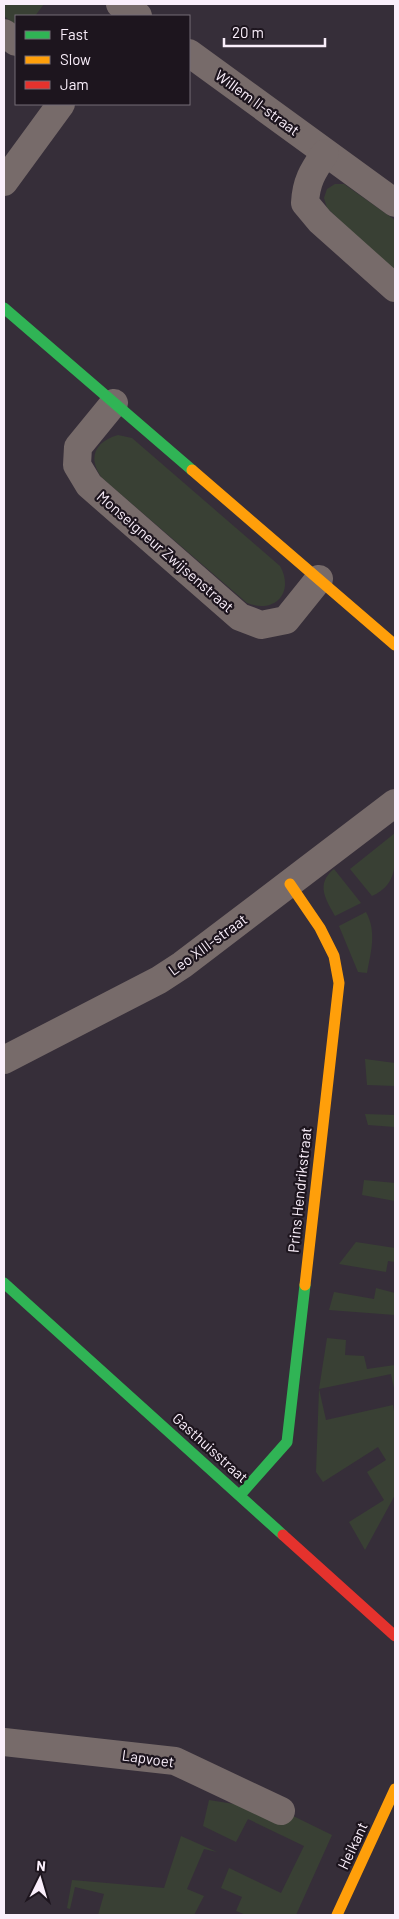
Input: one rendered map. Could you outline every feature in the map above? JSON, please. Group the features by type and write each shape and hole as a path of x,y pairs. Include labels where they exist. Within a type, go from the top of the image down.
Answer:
{"street":[{"path":"4,33 15,41"},
{"name":"Willem II-straat","path":"190,54 395,203"},
{"path":"4,182 60,105"},
{"path":"326,153 312,171 306,187 305,203 320,221 395,288"},
{"path":"4,308 395,645"},
{"name":"Monseigneur Zwijsenstraat","path":"114,403 78,447 77,465 81,472 89,485 240,617 261,625 286,620 319,579"},
{"name":"Leo XIII-straat","path":"4,1060 166,975 248,917 395,804"},
{"name":"Prins Hendrikstraat","path":"240,1496 287,1442 339,983 334,956 324,935 290,884"},
{"name":"Gasthuisstraat","path":"4,1282 395,1636"},
{"name":"Lapvoet","path":"4,1742 175,1761 281,1811"},
{"name":"Heikant","path":"337,1915 395,1789"}],"green space":[{"path":"4,4 44,4 36,15 15,15 15,24 4,16"},
{"path":"335,184 344,184 395,220 395,273 327,208 324,198 327,189"},
{"path":"118,435 132,438 280,566 285,585 279,599 266,606 247,603 102,478 95,463 96,451 104,442"},
{"path":"395,833 394,871 387,885 372,896 350,869"},
{"path":"334,869 361,903 335,916 324,892 325,880"},
{"path":"366,912 372,935 367,973 358,972 339,926"},
{"path":"365,1059 395,1063 395,1086 367,1085"},
{"path":"365,1114 395,1115 395,1127 368,1125"},
{"path":"364,1180 395,1183 395,1201 362,1195"},
{"path":"356,1242 395,1248 395,1262 388,1261 386,1272 339,1264"},
{"path":"376,1288 395,1293 395,1315 329,1310 334,1292 374,1299"},
{"path":"327,1338 346,1340 345,1355 364,1356 367,1369 395,1365 395,1393 391,1374 319,1389"},
{"path":"319,1389 326,1420 393,1405 395,1417 395,1495 365,1550 349,1522 384,1500 367,1472 386,1460 378,1447 323,1482 316,1472"},
{"path":"209,1800 285,1812 332,1835 296,1915 246,1915 236,1911 242,1897 221,1888 229,1868 281,1893 304,1846 248,1819 236,1842 203,1826"},
{"path":"181,1836 217,1852 204,1849 187,1889 204,1896 194,1915 98,1915 104,1894 75,1887 70,1909 67,1908 72,1880 164,1888"}],"traffic: fast":[{"path":"4,308 192,470"},
{"path":"4,1283 283,1535"},
{"path":"240,1495 287,1442 305,1285"}],"traffic: slow":[{"path":"192,470 395,645"},
{"path":"290,884 320,928 334,956 339,983 305,1285"},
{"path":"337,1915 395,1789"}],"traffic: jam":[{"path":"283,1535 395,1636"}]}
